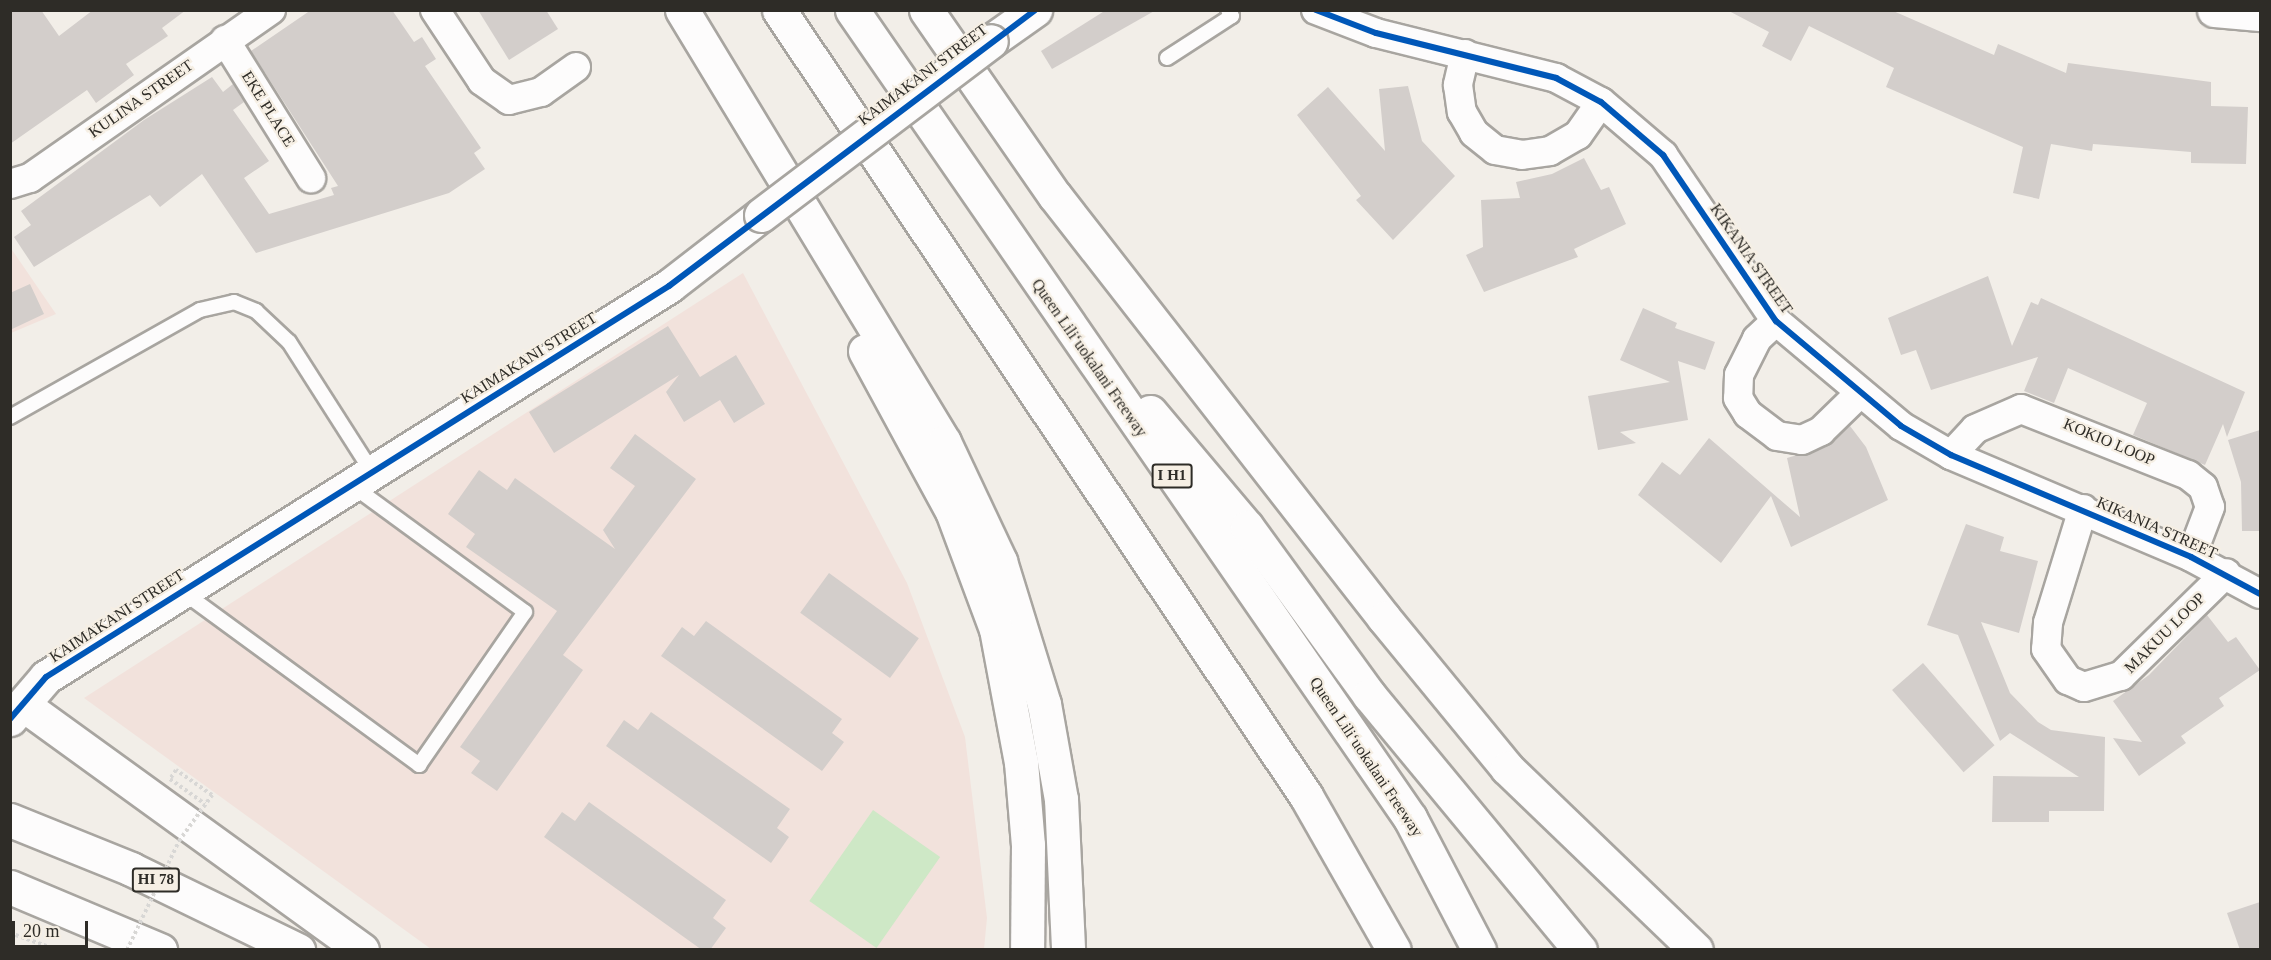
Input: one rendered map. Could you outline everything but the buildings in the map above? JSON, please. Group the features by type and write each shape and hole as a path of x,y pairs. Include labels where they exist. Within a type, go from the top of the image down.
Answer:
{"main road":[{"path":"682,10 944,442 1000,561 1052,746 1061,799 1068,950"},
{"path":"779,10 1306,796 1394,950"},
{"name":"Queen Liliʻuokalani Freeway","path":"852,10 1007,242 1410,818 1479,950"},
{"path":"926,10 1054,196 1398,636 1507,768 1696,950"},
{"name":"KAIMAKANI STREET","path":"18,712 46,677 669,285 1035,10"},
{"path":"2214,10 2260,14"},
{"path":"780,170 874,369 951,512 996,629 1021,762 1028,845 1027,950"},
{"path":"1007,242 1247,527 1369,695 1580,950"},
{"path":"18,712 362,950"},
{"name":"HI 78","path":"10,820 130,869 298,950"},
{"path":"10,887 125,941"},
{"path":"10,902 125,941 160,950"}],"street":[{"name":"KULINA STREET","path":"10,184 30,178 271,10"},
{"path":"435,10 482,81 509,100 541,92 576,67"},
{"name":"KIKANIA STREET","path":"1316,10 1376,33 1556,78 1601,102 1663,155 1776,321 1859,394 1951,455 2083,509 2191,557 2226,573 2260,594"},
{"name":"EKE PLACE","path":"225,40 311,178"},
{"path":"1465,54 1458,85 1462,112 1474,133 1495,150 1522,155 1550,151 1578,135 1601,102"},
{"path":"1776,321 1757,339 1739,375 1738,398 1748,414 1777,436 1802,440 1821,431 1859,394"},
{"name":"KOKIO LOOP","path":"1951,455 1974,429 2021,409 2188,475 2203,487 2210,507 2191,557"},
{"name":"MAKUU LOOP","path":"2083,509 2048,623 2046,649 2068,680 2084,687 2121,676 2226,573"}],"lane":[{"path":"1167,58 1232,16 1228,10"},
{"path":"10,417 200,310 234,302 256,311 289,342 362,479 525,612 419,765 181,591"}],"path":[{"path":"125,941 179,841 212,795 176,770 170,779 205,804"},
{"path":"10,933 58,950"}],"shaded area":[{"path":"10,247 56,314 11,333 10,333"},
{"path":"743,273 907,583 965,737 987,918 984,949 431,949 84,698"}],"green space":[{"path":"873,810 940,857 877,948 809,901"}],"cycle path":[{"path":"10,719 46,677 669,286 1035,10"},
{"path":"1316,10 1376,33 1556,78 1601,102 1663,155 1776,321 1901,426 1951,455 2191,557 2260,594"}]}
